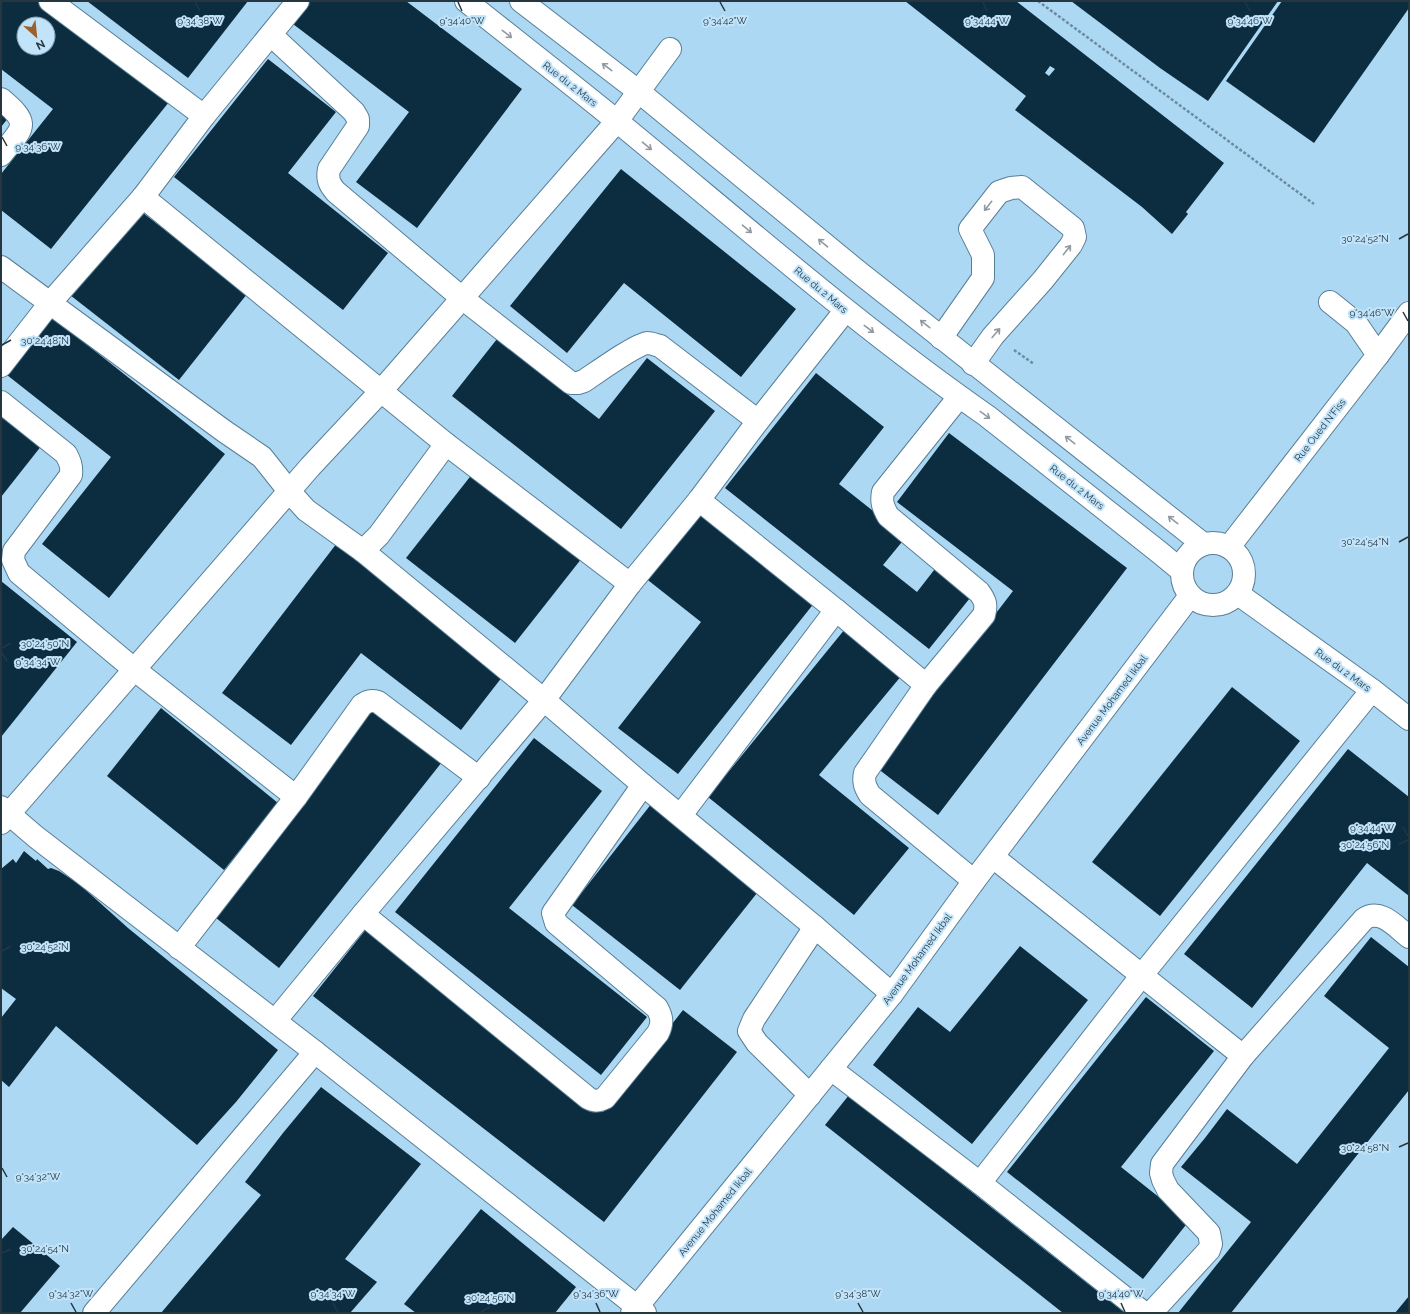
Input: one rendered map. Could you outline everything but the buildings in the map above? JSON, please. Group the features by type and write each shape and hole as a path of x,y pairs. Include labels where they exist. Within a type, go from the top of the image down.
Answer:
{"street":[{"path":"50,1 204,116"},
{"path":"1,366 50,303 142,197 204,116 298,1"},
{"name":"Rue du 2 Mars","path":"466,1 617,121 846,311 959,397 987,416 1182,571"},
{"path":"521,1 638,91 973,364 1203,544"},
{"path":"271,35 354,112 358,119 358,126 329,170 328,178 330,185 336,192 462,298 571,383 584,381 633,349 647,343 652,344 660,346 758,421"},
{"path":"638,1311 316,1052 43,842 4,815 135,670 289,491 381,391 617,121 670,49"},
{"path":"1,99 14,110 19,116 21,122 21,129 1,155"},
{"path":"941,338 983,278 983,254 970,229 999,192 1011,188 1022,188 1073,228 1075,236 1071,245 1048,274 993,336 973,364"},
{"path":"142,197 446,444 630,584"},
{"path":"1,267 224,431 262,457 306,510 363,551 544,700 643,785 815,926 892,994"},
{"path":"1330,302 1356,323 1378,355"},
{"path":"275,1021 363,914 544,700 630,584 699,500 758,421 846,311"},
{"name":"Rue Oued N'Fiss","path":"1229,547 1409,313"},
{"path":"959,397 883,492 881,499 888,516 979,592 985,600 986,607 984,615 926,685 865,773 864,779 865,786 870,795 974,881"},
{"path":"1,402 66,454 72,468 71,475 14,551 14,565 19,573 135,670 296,797"},
{"path":"363,551 379,535 446,444"},
{"path":"699,500 836,610 926,685"},
{"path":"1203,544 1221,544 1229,547 1239,556 1245,568 1243,586 1232,600 1224,604 1214,606 1202,604 1190,596 1184,584 1182,571 1184,563 1195,548 1203,544"},
{"name":"Rue du 2 Mars","path":"1238,594 1372,690 1409,719"},
{"name":"Avenue Mohamed Ikbal","path":"638,1311 675,1262 892,994 974,881 993,858 1190,596"},
{"path":"681,815 836,610"},
{"path":"980,1183 1142,975 1372,690"},
{"path":"179,948 296,797 362,705 373,700 378,702 479,778"},
{"path":"363,914 588,1098 592,1100 600,1100 605,1098 658,1033 662,1023 661,1015 657,1008 556,923 554,912 643,785"},
{"path":"993,858 1243,1056"},
{"path":"1150,1313 1209,1250 1211,1244 1209,1233 1168,1190 1161,1173 1162,1164 1243,1056 1364,919 1369,916 1381,916 1409,937"},
{"path":"810,1095 757,1043 749,1031 754,1020 815,926"},
{"path":"94,1313 316,1052"},
{"path":"831,1069 980,1183 1144,1313"}],"path":[{"path":"1038,1 1314,204"}]}
